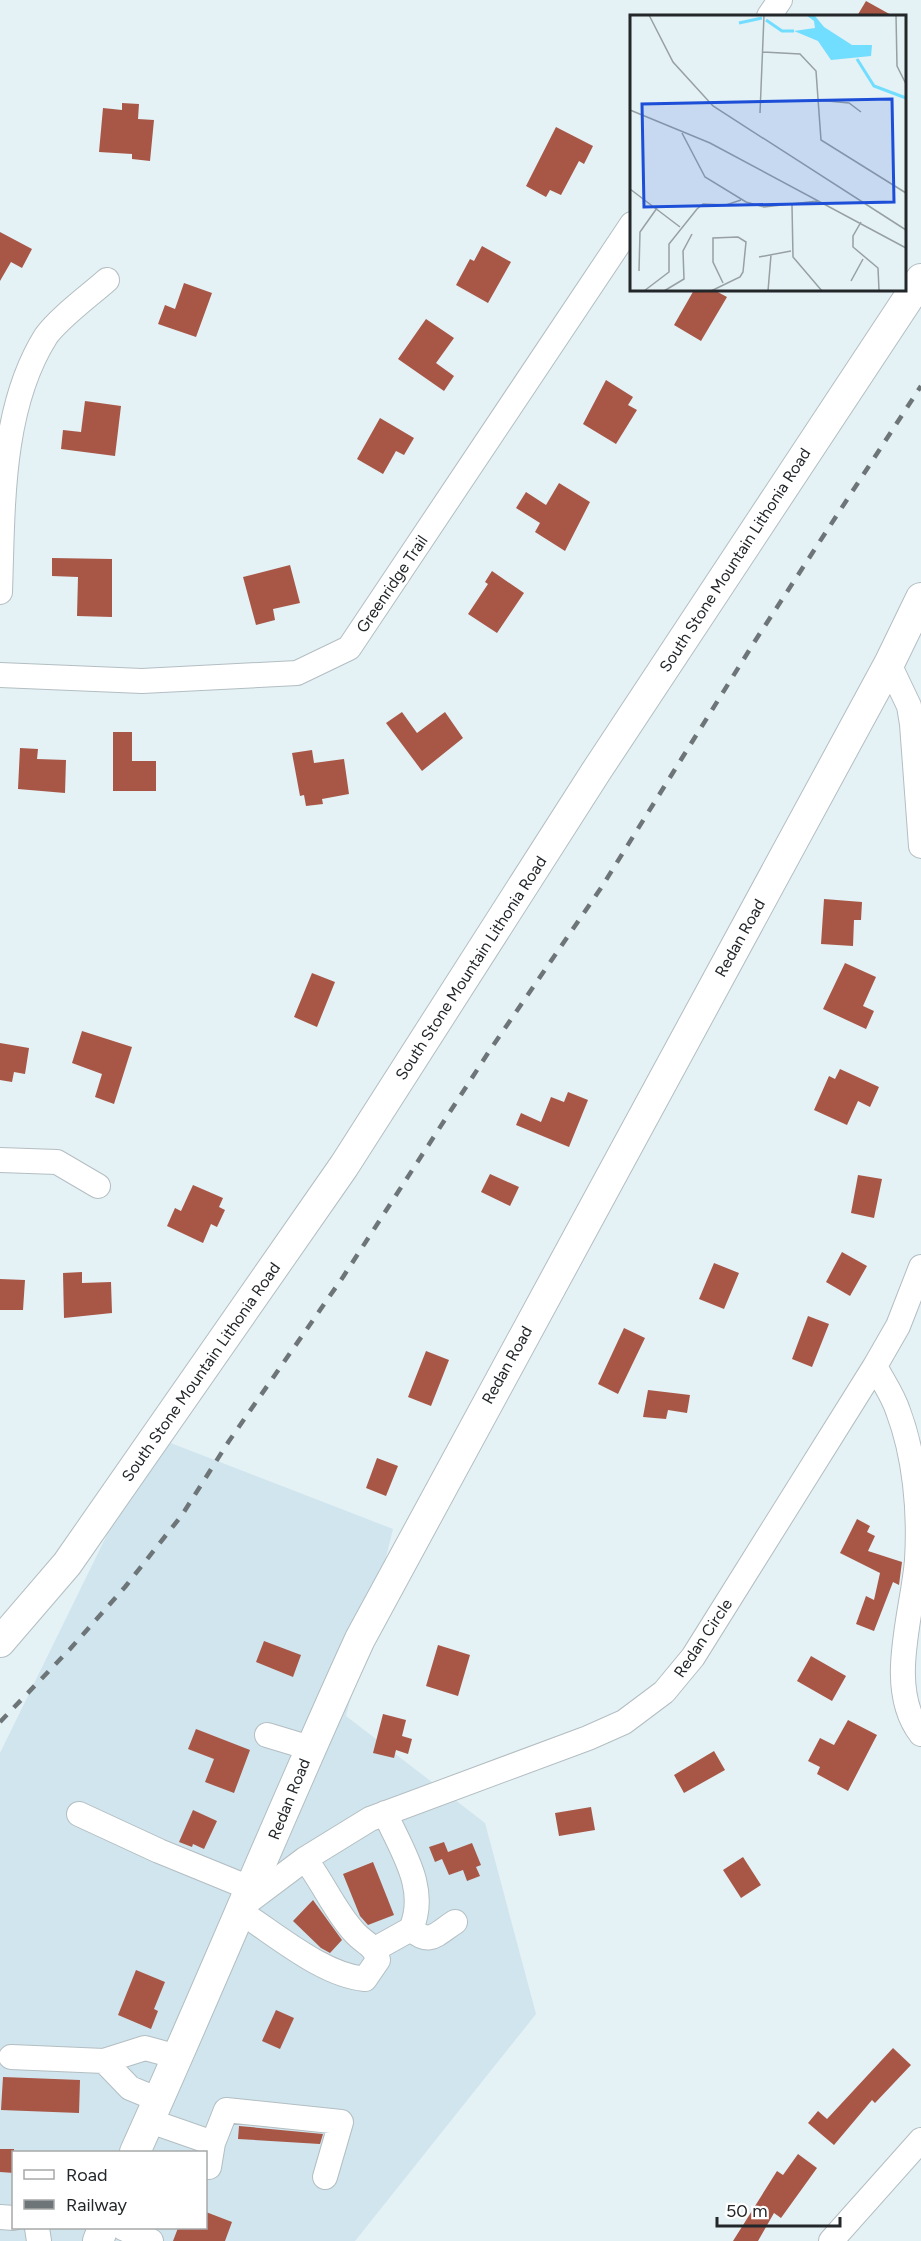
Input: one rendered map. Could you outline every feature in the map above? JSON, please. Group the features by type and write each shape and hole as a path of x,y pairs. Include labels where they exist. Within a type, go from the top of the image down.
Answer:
{"main road":[{"name":"South Stone Mountain Lithonia Road","path":"0,1642 67,1564 344,1166 597,770 921,279"},
{"name":"Redan Road","path":"135,2151 246,1902 310,1748 360,1639 414,1535 889,664 921,598"}],"street":[{"path":"770,15 780,0"},
{"name":"Greenridge Trail","path":"0,675 142,681 297,673 349,648 630,227"},
{"path":"0,592 6,448 23,383 46,336 107,280"},
{"path":"889,664 909,705 921,846"},
{"path":"0,1160 57,1162 98,1186"},
{"name":"Redan Circle","path":"246,1902 305,1859 385,1813 588,1738 624,1722 664,1692 693,1657 875,1366 898,1326 921,1267"},
{"path":"875,1366 898,1409 911,1455 916,1504 917,1560 903,1653 906,1707 921,1734"},
{"path":"267,1735 310,1748"},
{"path":"375,1949 411,1929 416,1917 418,1897 413,1872 385,1813"},
{"path":"79,1814 159,1851 246,1902 328,1969 347,1977 365,1979 378,1960 375,1949 350,1928 322,1881 305,1859"},
{"path":"411,1929 422,1938 428,1939 455,1922"},
{"path":"4,2056 104,2061 146,2048 178,2058"},
{"path":"104,2061 154,2111 213,2143"},
{"path":"209,2167 213,2143 226,2110 341,2122 325,2177"},
{"path":"831,2241 921,2140"},
{"path":"125,2229 151,2241"}],"shaded area":[{"path":"155,1437 393,1529 346,1716 485,1823 536,2014 355,2241 0,2241 0,1753"}],"building":[{"path":"866,1 891,15 858,15"},
{"path":"122,103 139,104 138,119 154,120 150,161 132,159 132,154 99,152 103,108 122,110"},
{"path":"556,127 593,146 584,164 579,161 561,195 550,190 546,197 526,186"},
{"path":"0,232 32,249 22,268 11,262 0,281"},
{"path":"482,246 511,262 488,303 456,285 470,259 474,261"},
{"path":"184,283 212,293 196,337 158,324 165,305 175,309"},
{"path":"693,291 716,291 727,297 701,341 674,325"},
{"path":"426,319 454,338 436,363 454,376 444,391 398,359"},
{"path":"606,380 633,397 628,405 637,410 616,444 583,424"},
{"path":"85,401 121,406 115,456 61,449 63,430 81,432"},
{"path":"380,418 414,438 404,455 396,451 383,474 357,459"},
{"path":"559,483 590,502 565,551 535,532 540,523 516,508 526,492 546,505"},
{"path":"52,558 112,559 112,617 77,616 78,577 52,576"},
{"path":"290,565 300,603 273,609 275,620 256,625 243,577"},
{"path":"492,571 524,593 497,633 468,614 488,584 485,582"},
{"path":"402,712 417,733 445,712 463,738 422,771 386,723"},
{"path":"113,732 132,732 132,761 156,761 156,791 113,791"},
{"path":"20,748 38,749 37,759 66,760 65,793 18,789"},
{"path":"312,750 314,763 344,759 349,794 322,799 323,804 306,806 304,795 300,796 292,753"},
{"path":"824,899 862,902 861,920 854,920 853,946 821,944"},
{"path":"845,963 876,977 863,1006 874,1011 866,1029 823,1009"},
{"path":"312,973 335,982 317,1027 294,1017"},
{"path":"82,1031 132,1047 114,1104 95,1097 102,1074 72,1063"},
{"path":"0,1043 29,1048 25,1074 14,1072 12,1082 0,1080"},
{"path":"840,1069 879,1087 870,1107 858,1101 847,1125 814,1110 829,1076 835,1079"},
{"path":"568,1092 588,1100 569,1147 516,1125 521,1113 541,1122 551,1097 564,1102"},
{"path":"490,1174 519,1187 510,1206 481,1192"},
{"path":"858,1175 882,1179 874,1218 851,1213"},
{"path":"193,1185 223,1198 219,1207 225,1210 217,1227 211,1224 203,1243 167,1226 175,1208 181,1211"},
{"path":"842,1252 867,1266 850,1296 826,1282"},
{"path":"714,1263 739,1273 724,1309 699,1299"},
{"path":"82,1272 82,1283 111,1282 112,1313 64,1318 63,1273"},
{"path":"0,1279 25,1280 23,1310 0,1310"},
{"path":"808,1316 829,1324 812,1367 792,1359"},
{"path":"624,1328 645,1338 618,1394 598,1384"},
{"path":"426,1351 449,1360 431,1406 408,1397"},
{"path":"648,1390 690,1395 687,1413 668,1410 666,1419 643,1417"},
{"path":"377,1458 398,1466 386,1496 366,1488"},
{"path":"857,1519 870,1526 867,1532 875,1536 868,1551 902,1562 899,1585 893,1582 874,1631 856,1624 866,1596 874,1600 880,1573 840,1553"},
{"path":"264,1641 301,1655 293,1677 256,1662"},
{"path":"438,1645 470,1655 458,1696 426,1686"},
{"path":"811,1656 846,1676 832,1701 797,1681"},
{"path":"383,1714 406,1720 402,1736 412,1739 408,1754 396,1750 394,1758 373,1753"},
{"path":"848,1720 877,1735 848,1791 817,1774 820,1767 808,1761 820,1738 834,1745"},
{"path":"196,1729 250,1750 234,1793 205,1782 214,1759 188,1749"},
{"path":"714,1751 725,1770 684,1793 674,1775"},
{"path":"591,1807 595,1830 559,1836 555,1813"},
{"path":"193,1810 217,1821 204,1849 193,1844 192,1847 179,1842"},
{"path":"444,1842 448,1852 472,1843 481,1865 476,1867 480,1876 467,1881 463,1870 449,1875 442,1859 435,1862 429,1847"},
{"path":"743,1857 761,1885 741,1898 723,1870"},
{"path":"373,1862 394,1915 368,1925 360,1916 343,1874"},
{"path":"313,1900 342,1940 330,1953 321,1948 293,1921"},
{"path":"136,1970 165,1982 154,2009 158,2011 151,2029 118,2015"},
{"path":"276,2010 294,2018 280,2049 262,2041"},
{"path":"893,2048 911,2065 875,2103 872,2100 834,2145 808,2123 818,2111 827,2119"},
{"path":"3,2077 80,2080 79,2113 1,2110"},
{"path":"239,2126 323,2134 320,2144 238,2139"},
{"path":"0,2149 14,2149 12,2151 12,2173 0,2172"},
{"path":"798,2154 817,2168 781,2218 774,2213 758,2241 733,2241 777,2171 783,2175"},
{"path":"207,2212 232,2222 225,2241 173,2241 178,2229 207,2229"}],"railway":[{"path":"0,1722 125,1587 182,1515 229,1441 343,1277 490,1050 601,888 755,641 921,386"}]}
